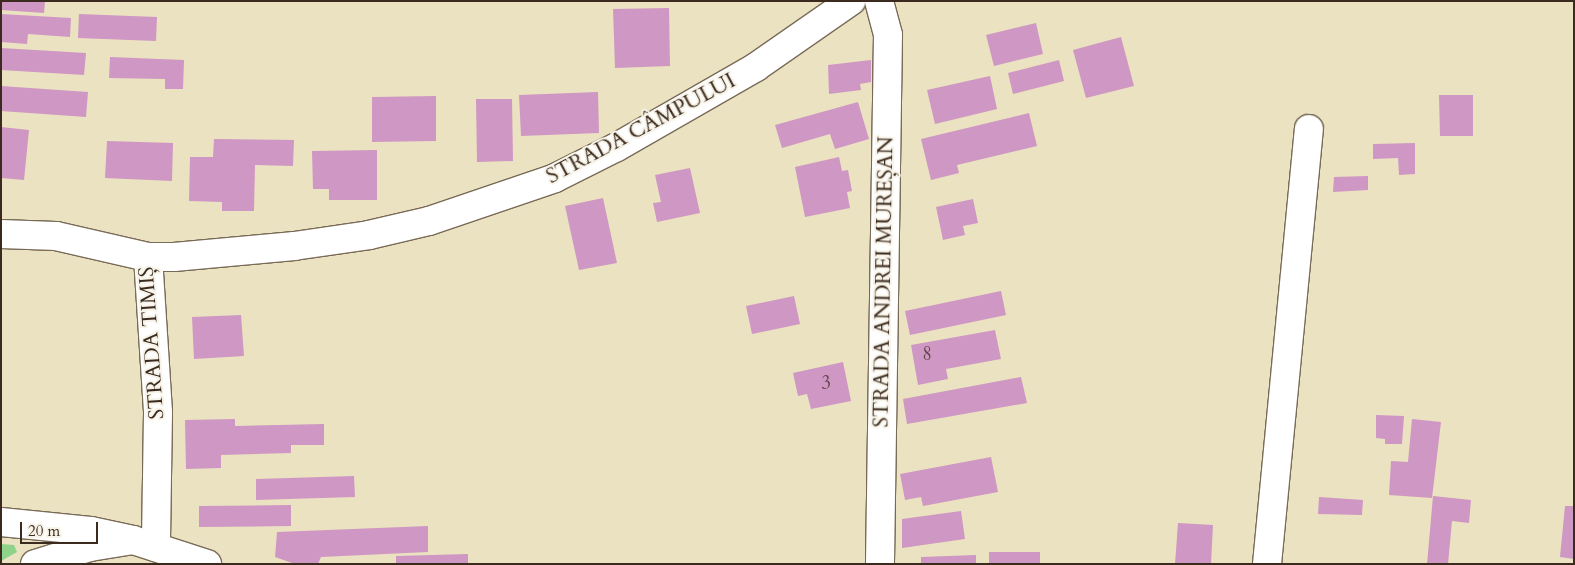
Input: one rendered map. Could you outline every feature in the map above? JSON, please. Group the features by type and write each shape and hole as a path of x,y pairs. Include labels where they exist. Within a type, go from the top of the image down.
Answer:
{"main road":[{"name":"STRADA CÂMPULUI","path":"148,258 294,246 369,234 491,202 555,178 684,111 764,62 850,1"},
{"name":"STRADA ANDREI MUREȘAN","path":"880,1 888,35 880,564"},
{"path":"1267,564 1309,129"},
{"name":"STRADA TIMIȘ","path":"1,234 56,236 148,258 158,422 144,543"},
{"path":"1,522 91,531 144,543 207,564"},
{"path":"35,564 81,549 144,543"}],"green space":[{"path":"1,544 14,545 17,552 1,561"}],"building":[{"path":"1,1 45,1 44,13 1,10"},
{"path":"669,8 670,66 615,68 613,9"},
{"path":"1,14 71,18 70,37 28,34 27,44 1,42"},
{"path":"79,14 157,17 156,41 78,38"},
{"path":"1036,23 1043,54 994,66 986,35"},
{"path":"1121,37 1134,86 1086,98 1073,50"},
{"path":"1,48 86,53 84,75 1,70"},
{"path":"110,57 184,60 183,89 165,89 165,79 109,78"},
{"path":"871,60 871,82 860,84 861,90 829,94 828,65"},
{"path":"1059,60 1064,81 1013,94 1008,73"},
{"path":"990,76 997,109 935,124 927,90"},
{"path":"1,86 88,92 86,117 1,111"},
{"path":"598,92 599,133 521,136 519,95"},
{"path":"1439,95 1473,95 1473,136 1440,136"},
{"path":"436,96 436,141 372,142 372,97"},
{"path":"476,99 512,99 513,161 477,162"},
{"path":"858,102 869,139 835,149 830,134 782,148 775,125"},
{"path":"1029,113 1037,146 957,165 959,173 931,180 921,139"},
{"path":"1,127 29,130 24,180 1,178"},
{"path":"214,139 294,140 293,166 255,165 254,211 222,211 222,202 189,201 190,157 213,157"},
{"path":"107,141 173,143 172,181 105,178"},
{"path":"1415,143 1415,174 1399,175 1398,158 1373,159 1373,144"},
{"path":"377,150 377,200 329,200 329,189 313,189 312,151"},
{"path":"839,157 842,171 848,170 852,191 847,192 850,208 805,217 795,167"},
{"path":"690,168 700,213 657,222 653,203 661,202 655,175"},
{"path":"1368,176 1368,190 1333,192 1334,177"},
{"path":"603,198 617,263 579,270 565,206"},
{"path":"973,199 978,223 963,226 965,235 943,240 936,207"},
{"path":"1001,291 1006,315 910,335 905,311"},
{"path":"794,296 800,324 752,334 746,306"},
{"path":"241,315 244,356 194,359 192,317"},
{"path":"995,330 1001,359 946,369 948,379 918,385 911,345"},
{"path":"843,362 851,401 811,409 807,394 798,396 793,373"},
{"path":"1021,377 1027,403 907,424 903,399"},
{"path":"1376,415 1404,416 1402,444 1385,444 1385,439 1376,438"},
{"path":"235,419 235,426 324,424 324,445 291,445 291,453 221,455 221,468 186,469 185,420"},
{"path":"1412,419 1441,422 1432,498 1389,495 1391,461 1408,462"},
{"path":"991,457 998,492 923,506 921,497 905,500 900,474"},
{"path":"354,476 355,497 256,500 256,479"},
{"path":"1433,496 1471,500 1469,523 1452,521 1448,564 1427,564"},
{"path":"1319,497 1363,500 1362,515 1318,514"},
{"path":"291,505 291,526 199,527 199,506"},
{"path":"1565,506 1574,506 1574,559 1560,557"},
{"path":"961,511 965,539 902,548 902,519"},
{"path":"1178,523 1213,525 1211,564 1175,564"},
{"path":"428,526 428,552 321,557 318,564 295,564 275,557 277,532"},
{"path":"989,552 1040,552 1040,564 989,564"},
{"path":"468,554 468,564 396,564 396,556"},
{"path":"976,555 976,564 921,564 921,557"}]}
